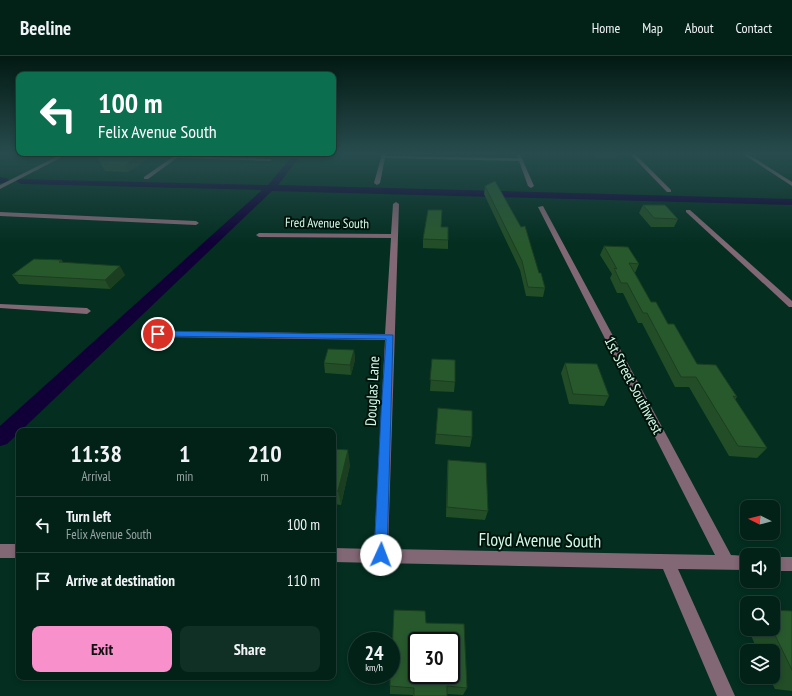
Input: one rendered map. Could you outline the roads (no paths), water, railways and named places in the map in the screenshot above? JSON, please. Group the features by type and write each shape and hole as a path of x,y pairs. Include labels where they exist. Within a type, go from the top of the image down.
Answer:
{"street":[{"path":"662,184 669,191"},
{"name":"Douglas Lane","path":"381,555 396,204"},
{"name":"1st Street Southwest","path":"541,207 727,563"},
{"path":"688,211 792,305"},
{"path":"0,214 196,222"},
{"name":"Fred Avenue South","path":"258,235 395,236"},
{"path":"0,306 87,311"},
{"path":"158,334 390,337"},
{"path":"0,551 16,551"},
{"name":"Floyd Avenue South","path":"336,555 740,563"},
{"path":"667,562 726,696"},
{"path":"780,564 792,564"}],"waterway":[{"path":"126,184 270,188"},
{"path":"270,188 274,184"},
{"path":"0,438 270,188"},
{"path":"270,188 792,202"}]}
